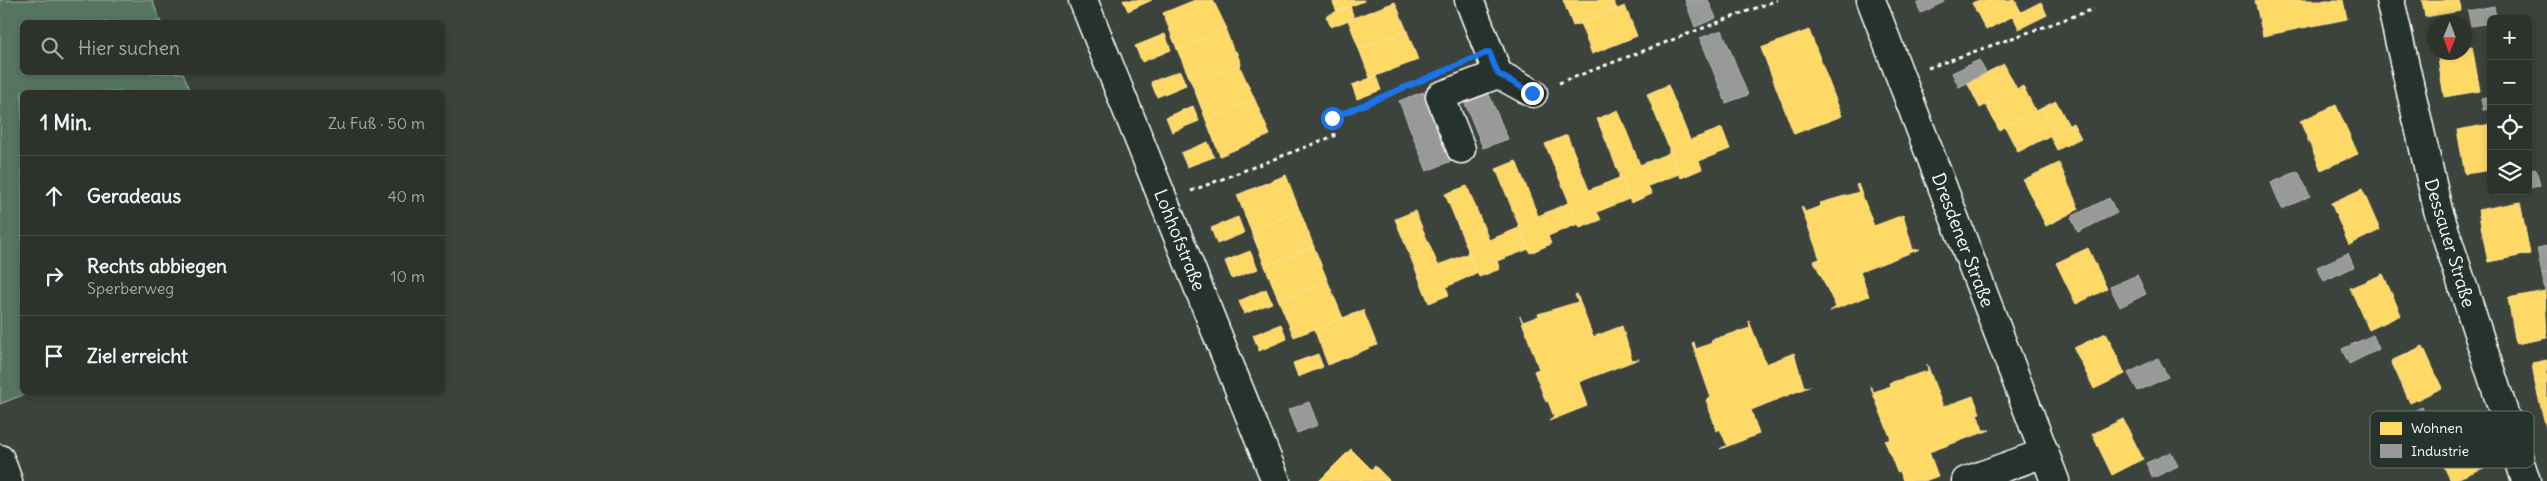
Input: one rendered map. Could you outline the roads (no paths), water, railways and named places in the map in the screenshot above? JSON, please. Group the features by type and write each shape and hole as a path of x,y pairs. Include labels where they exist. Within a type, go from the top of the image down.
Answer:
{"street":[{"name":"Lohhofstraße","path":"1084,0 1276,481"},
{"path":"1469,0 1498,74 1532,93"},
{"name":"Dresdener Straße","path":"1871,0 2055,481"},
{"name":"Dessauer Straße","path":"2390,0 2438,210 2503,411"},
{"path":"1461,149 1440,96 1498,74"},
{"path":"1966,481 2044,453"},
{"path":"0,459 8,481"},
{"name":"Dessauer Straße","path":"2522,468 2526,481"},
{"path":"2541,481 2547,478"}]}
